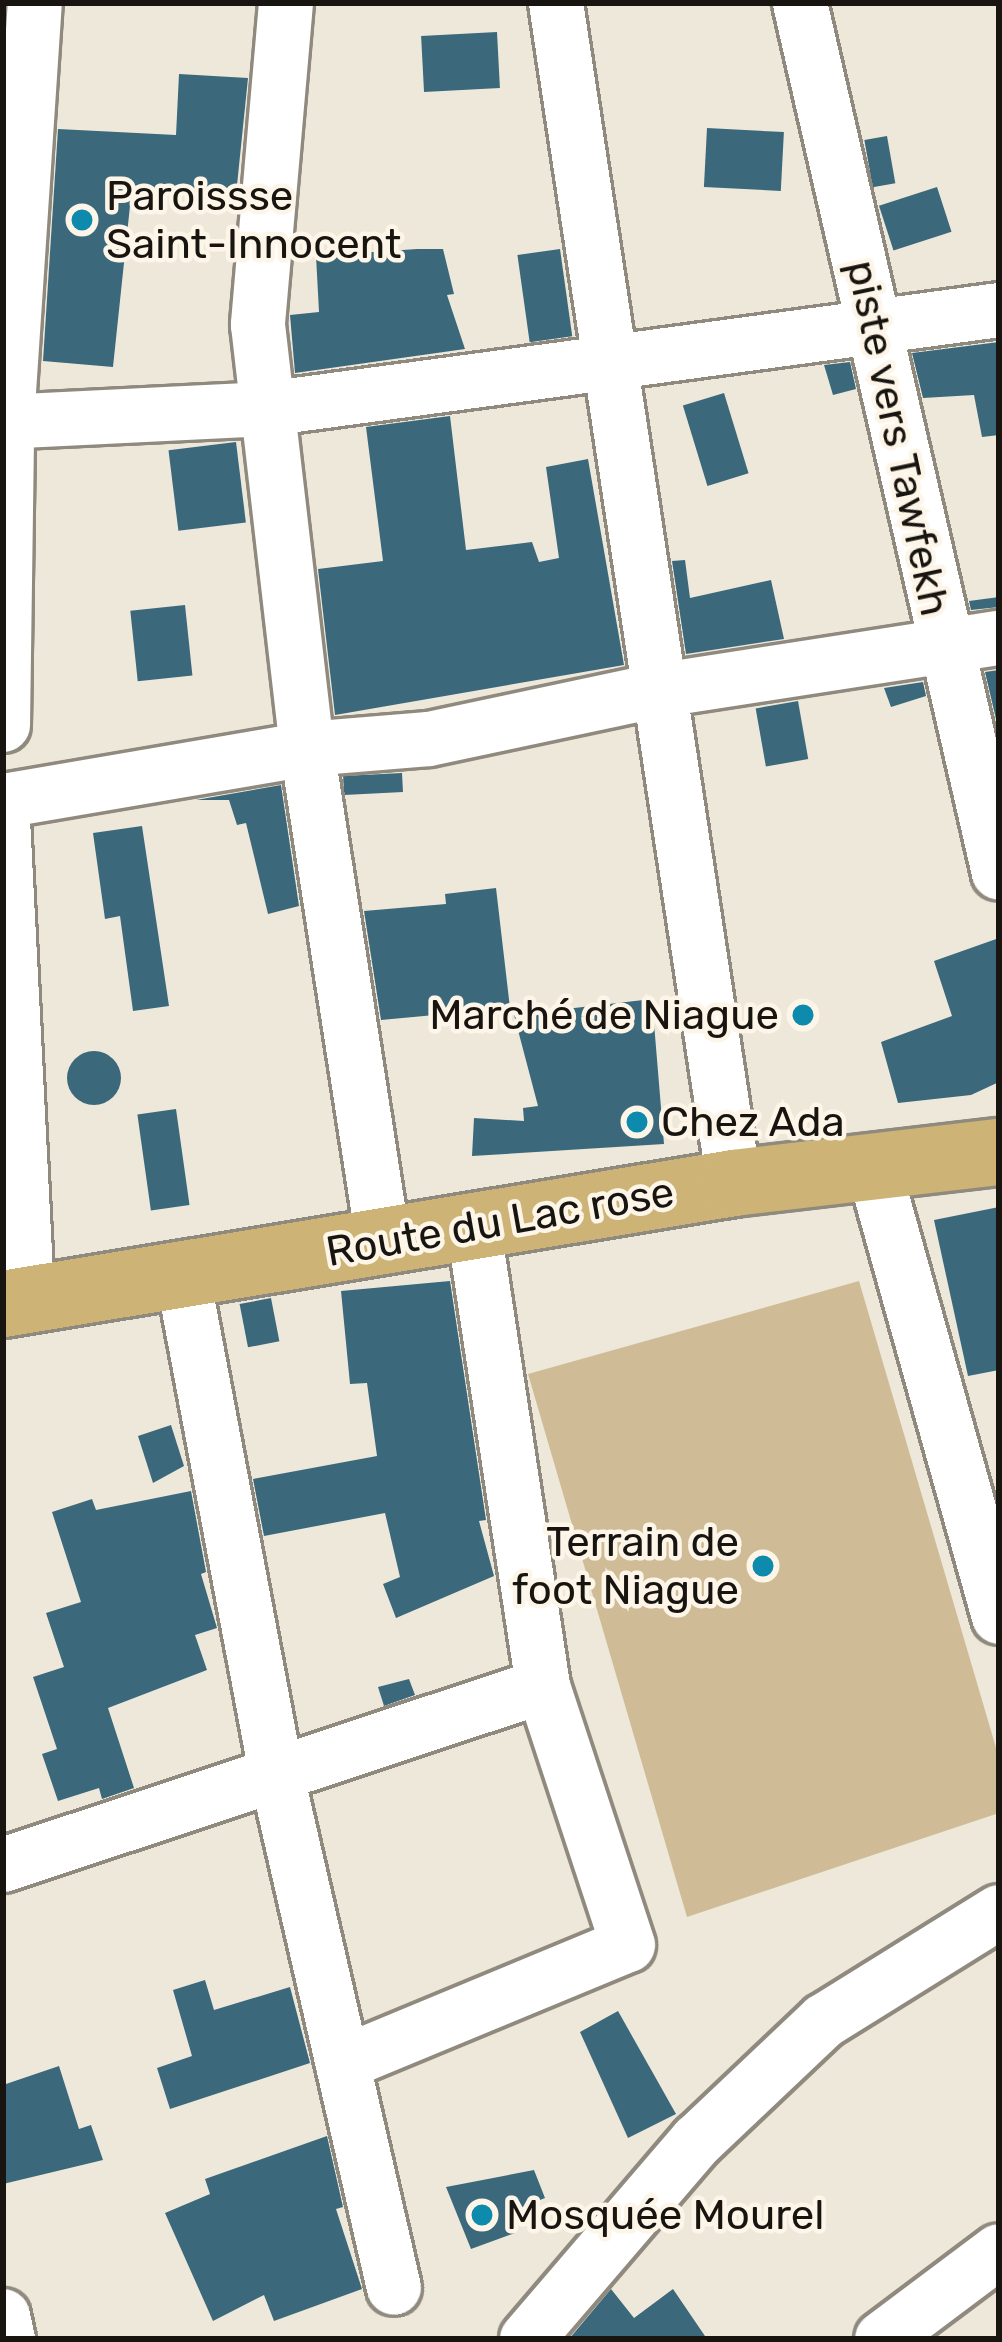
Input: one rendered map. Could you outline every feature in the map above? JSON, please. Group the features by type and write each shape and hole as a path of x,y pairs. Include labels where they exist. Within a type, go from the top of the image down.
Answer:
{"main road":[{"name":"Route du Lac rose","path":"15,1302 734,1183 999,1152"}],"street":[{"path":"3,725 5,422 35,3"},
{"path":"286,3 259,302 266,409 307,749 383,1241"},
{"path":"556,3 614,366 655,691 734,1183"},
{"name":"piste vers Tawfekh","path":"800,3 999,873"},
{"path":"5,422 266,409 614,366 999,310"},
{"path":"3,800 307,749 429,739 655,691 999,638"},
{"path":"3,819 15,1302"},
{"path":"874,1169 999,1617"},
{"path":"343,2063 628,1945 543,1686 473,1226"},
{"path":"183,1277 276,1772 394,2288"},
{"path":"3,1864 543,1686"},
{"path":"527,2339 698,2141 824,2021 999,1912"},
{"path":"882,2339 930,2319 999,2251"},
{"path":"3,2316 8,2339"}],"shaded area":[{"name":"Terrain de foot Niague","path":"859,1281 999,1758 999,1813 687,1917 528,1374"}],"building":[{"path":"497,32 500,88 424,92 421,36"},
{"path":"179,74 248,78 236,195 132,187 113,367 43,361 58,129 176,135"},
{"path":"707,128 784,132 781,191 704,187"},
{"path":"887,136 895,183 873,187 864,140"},
{"path":"937,187 952,232 894,251 879,206"},
{"path":"443,249 454,294 447,295 465,349 295,373 290,315 319,312 316,256"},
{"path":"560,249 572,336 530,342 517,255"},
{"path":"999,342 999,435 982,437 974,395 923,398 912,353"},
{"path":"850,362 856,389 833,395 824,365"},
{"path":"724,393 749,473 707,486 683,406"},
{"path":"450,416 466,550 532,542 539,562 559,558 546,467 588,459 624,665 335,715 318,569 383,561 366,427"},
{"path":"236,442 246,522 178,531 169,450"},
{"path":"685,560 690,598 771,580 784,639 686,654 672,561"},
{"path":"999,597 999,607 971,610 969,601"},
{"path":"185,605 192,676 138,681 130,611"},
{"path":"999,670 999,732 985,672"},
{"path":"923,682 926,696 891,707 884,688"},
{"path":"798,701 808,759 766,767 756,708"},
{"path":"402,773 403,792 344,795 343,776"},
{"path":"281,785 299,906 268,914 246,823 237,825 229,800 196,800"},
{"path":"142,826 169,1006 133,1011 120,916 105,919 93,833"},
{"path":"496,888 510,1008 381,1020 364,911 446,904 445,894"},
{"path":"999,938 999,1082 971,1095 898,1103 881,1042 952,1016 934,961"},
{"path":"652,999 664,1144 472,1156 474,1118 524,1121 523,1108 538,1106 514,1015"},
{"path":"94,1051 113,1059 121,1078 113,1097 94,1105 75,1097 67,1078 75,1059"},
{"path":"176,1109 189,1205 151,1210 137,1114"},
{"path":"999,1207 999,1370 968,1376 934,1220"},
{"path":"450,1281 486,1520 479,1521 494,1576 396,1618 383,1584 400,1577 385,1513 264,1536 253,1479 377,1456 367,1383 350,1384 341,1291"},
{"path":"271,1298 279,1341 248,1347 240,1304"},
{"path":"171,1425 184,1466 153,1483 138,1436"},
{"path":"191,1491 206,1572 201,1574 217,1628 195,1635 207,1670 108,1708 134,1788 102,1799 99,1788 58,1801 42,1754 57,1749 33,1677 64,1667 46,1613 81,1602 52,1512 92,1499 96,1510"},
{"path":"409,1679 415,1695 384,1706 378,1687"},
{"path":"205,1980 214,2010 290,1987 310,2063 170,2109 157,2068 192,2056 173,1990"},
{"path":"618,2011 676,2114 628,2138 580,2032"},
{"path":"59,2066 79,2129 91,2125 103,2160 3,2184 3,2085"},
{"path":"327,2136 343,2207 336,2209 362,2289 274,2321 264,2295 213,2321 165,2213 210,2194 205,2179"},
{"path":"534,2170 545,2198 508,2213 515,2233 471,2249 446,2187"},
{"path":"611,2289 634,2318 673,2289 707,2339 569,2339"}],"place":[{"name":"Paroissse Saint-Innocent","path":"82,220"},
{"name":"Marché de Niague","path":"803,1015"},
{"name":"Chez Ada","path":"637,1122"},
{"name":"Terrain de foot Niague","path":"763,1566"},
{"name":"Mosquée Mourel","path":"482,2215"}]}
